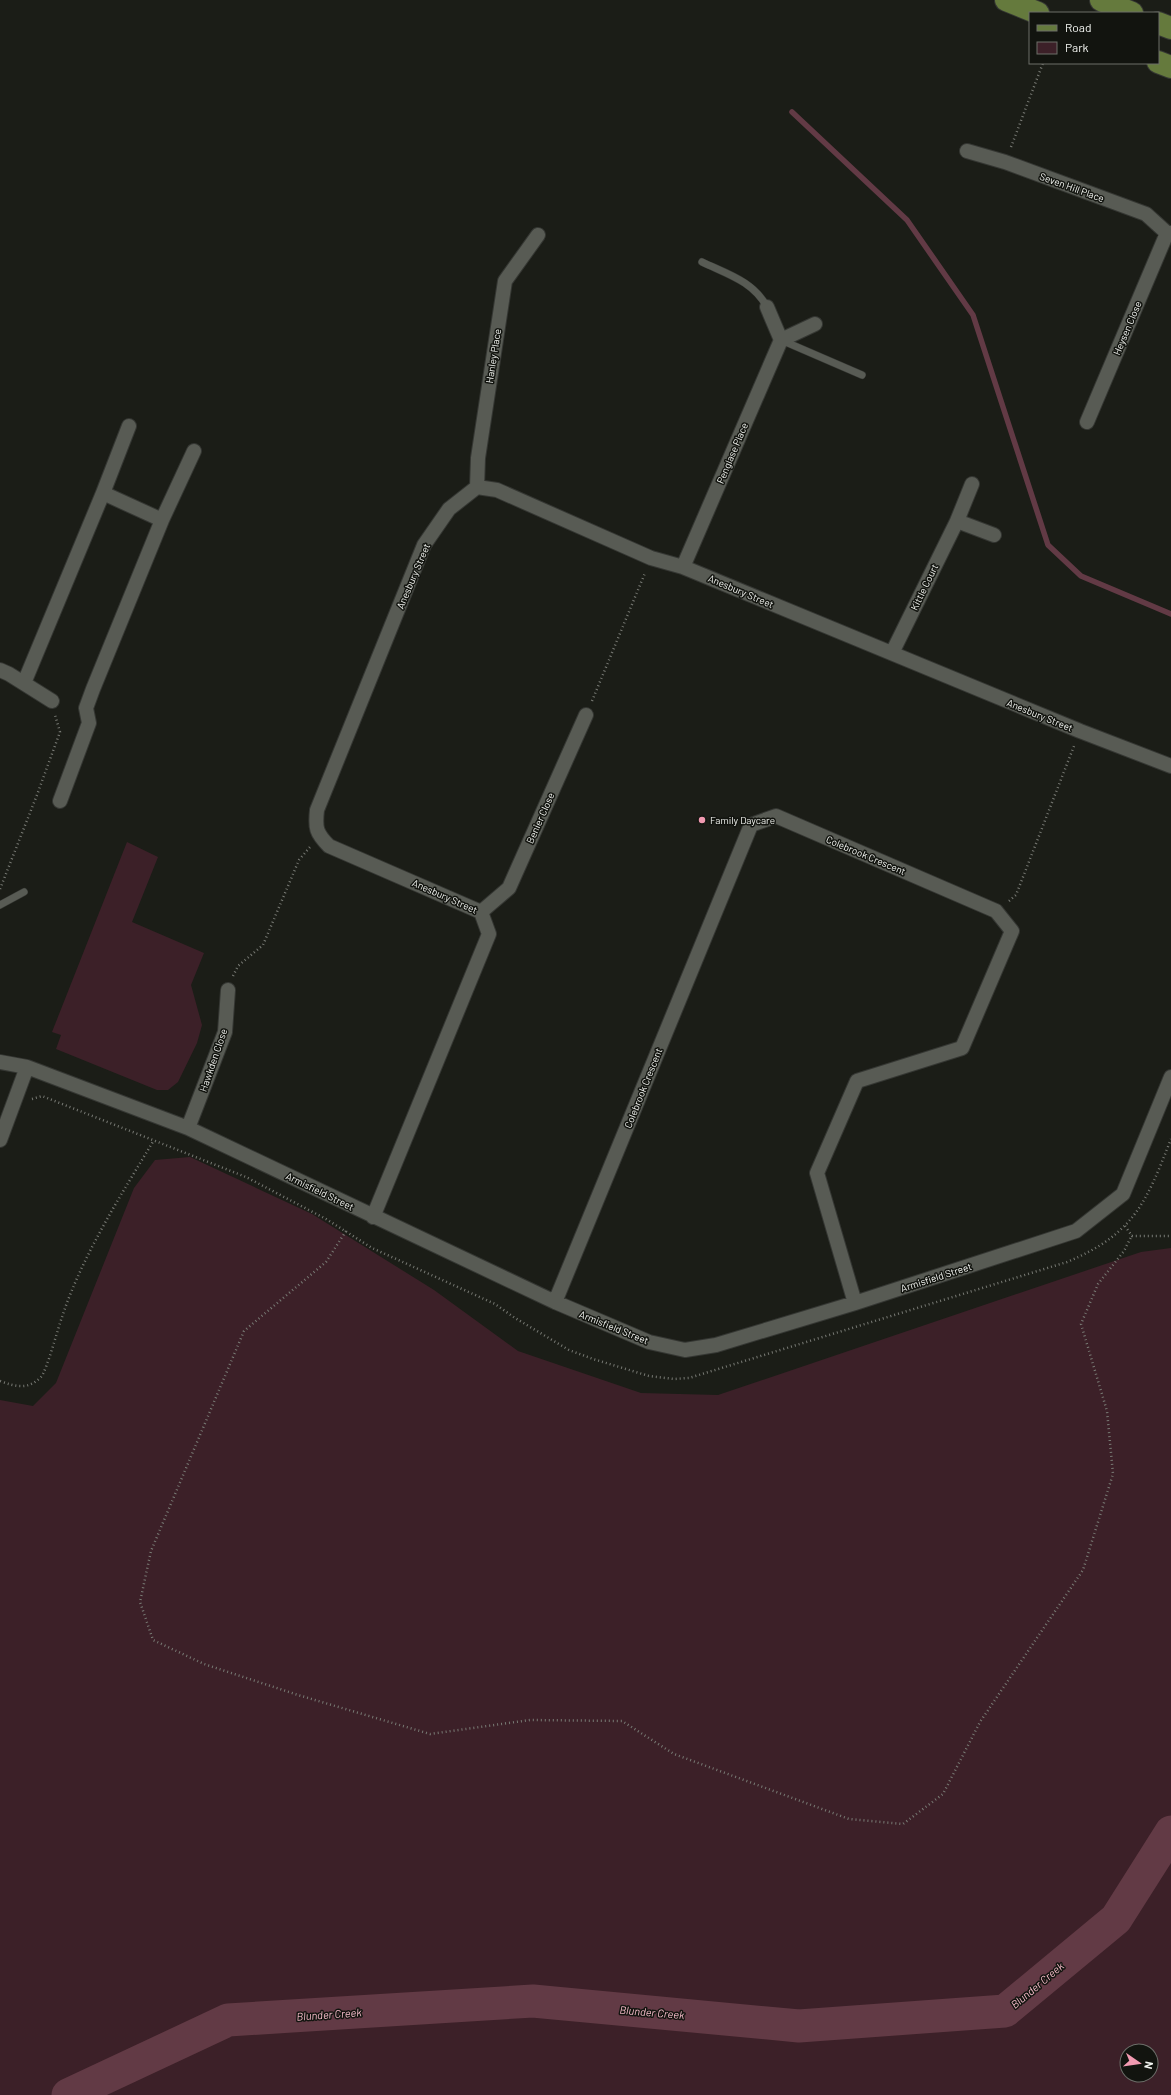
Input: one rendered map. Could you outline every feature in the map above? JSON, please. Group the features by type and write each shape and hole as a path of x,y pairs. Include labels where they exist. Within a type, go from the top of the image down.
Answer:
{"main road":[{"path":"1006,0 1036,12"},
{"path":"1100,0 1130,12"},
{"path":"1159,23 1171,28"},
{"path":"1159,62 1171,68"}],"street":[{"name":"Seven Hill Place","path":"967,151 1005,162 1146,214 1169,233"},
{"name":"Heysen Close","path":"1087,422 1169,233"},
{"name":"Hanley Place","path":"477,487 478,458 505,281 538,235"},
{"path":"767,307 780,340 815,324"},
{"name":"Penglase Place","path":"683,567 780,340"},
{"path":"24,683 103,493 129,426"},
{"path":"60,801 89,723 86,708 93,689 162,520 194,451"},
{"name":"Kittle Court","path":"892,653 957,521 972,484"},
{"name":"Anesbury Street","path":"374,1217 489,934 481,912 329,846 319,836 316,824 317,810 424,545 449,509 477,487 496,490 651,558 683,567 1080,731 1171,766"},
{"path":"103,493 162,520"},
{"path":"957,521 994,535"},
{"path":"0,670 52,701"},
{"name":"Benier Close","path":"481,912 509,888 586,715"},
{"name":"Colebrook Crescent","path":"555,1302 751,825 776,816 996,911 1012,931 962,1048 857,1081 817,1174 855,1303"},
{"name":"Hawkden Close","path":"188,1128 225,1032 228,990"},
{"name":"Armisfield Street","path":"0,1062 27,1067 188,1128 555,1302 649,1342 685,1350 716,1345 855,1303 1076,1231 1123,1194 1171,1077"},
{"path":"0,1140 27,1067"}],"lane":[{"path":"702,262 752,286 760,294 767,307"},
{"path":"780,340 862,375"},
{"path":"0,905 24,892"}],"path":[{"path":"1005,162 1043,64"},
{"path":"586,715 651,558"},
{"path":"0,888 60,732 52,701"},
{"path":"996,911 1016,895 1080,731"},
{"path":"228,990 238,966 263,945 299,860 319,836"},
{"path":"15,1100 21,1103 42,1096 246,1177 326,1219 372,1248 495,1304 550,1340 569,1350 649,1376 674,1379 689,1378 1068,1262 1091,1252 1113,1237 1136,1214 1152,1188 1171,1139"},
{"path":"0,1381 14,1387 30,1386 42,1376 66,1306 96,1240 154,1140"},
{"path":"1125,1226 1132,1235 1152,1237 1171,1236"},
{"path":"346,1231 326,1262 244,1331 151,1551 140,1602 153,1640 204,1664 298,1695 430,1734 530,1720 622,1721 674,1754 849,1819 903,1824 943,1794 980,1722 1083,1570 1113,1474 1106,1411 1080,1324 1098,1284 1124,1251 1132,1235"}],"green space":[{"path":"127,842 158,857 132,922 204,953 191,985 202,1025 197,1043 178,1082 168,1090 157,1090 56,1049 61,1035 52,1032"},
{"path":"190,1157 312,1214 434,1290 518,1351 641,1393 718,1395 1141,1252 1171,1248 1171,2095 0,2095 0,1400 33,1406 56,1383 134,1188 155,1160"}],"waterway":[{"path":"792,112 907,220 973,315 1048,545 1081,576 1171,614"},
{"name":"Blunder Creek","path":"68,2095 228,2020 533,2001 799,2026 1005,2011 1116,1919 1171,1832"}],"place":[{"name":"Family Daycare","path":"702,820"}]}
